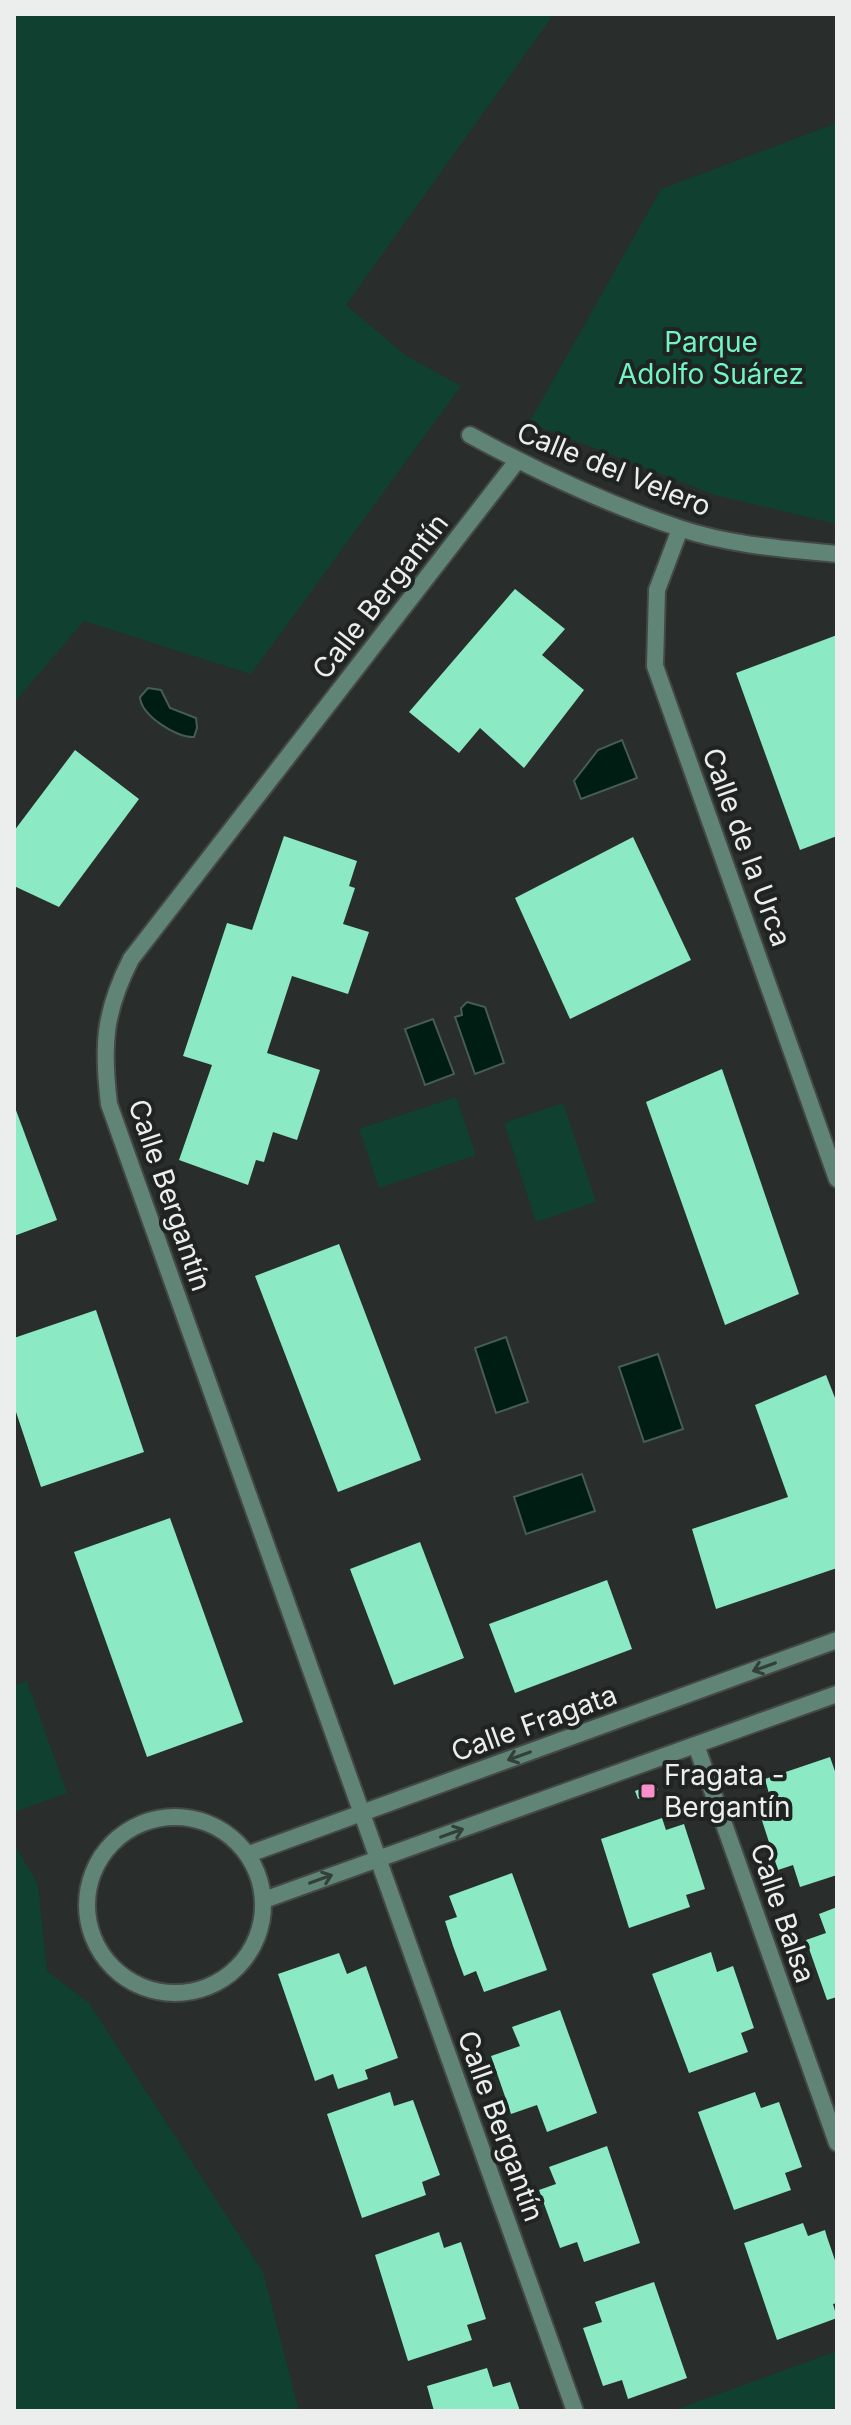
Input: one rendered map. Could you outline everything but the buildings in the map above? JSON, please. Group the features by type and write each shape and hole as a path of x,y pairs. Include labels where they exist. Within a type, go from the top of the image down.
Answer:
{"street":[{"name":"Calle del Velero","path":"470,435 517,461 680,529 762,547 837,554"},
{"name":"Calle Bergantín","path":"517,461 131,959 112,996 103,1050 109,1104 575,2411"},
{"name":"Calle de la Urca","path":"680,529 657,590 655,666 837,1179"},
{"name":"Calle Fragata","path":"249,1854 837,1640"},
{"path":"264,1900 837,1694"},
{"name":"Calle Balsa","path":"696,1745 837,2143"},
{"path":"171,1816 201,1819 228,1832 249,1854 260,1876 264,1900 260,1933 243,1962 217,1984 185,1994 151,1991 121,1976 99,1951 87,1919 88,1889 98,1861 117,1838 142,1822 171,1816"}],"green space":[{"path":"14,14 554,14 346,305 405,355 461,386 251,674 84,621 14,703"},
{"name":"Parque Adolfo Suárez","path":"837,123 837,524 715,495 529,423 661,189"},
{"path":"456,1097 476,1155 379,1188 359,1129"},
{"path":"563,1103 596,1202 536,1222 504,1123"},
{"path":"27,1681 67,1793 14,1812 14,1685"},
{"path":"14,1844 38,1884 47,1971 89,2003 263,2272 299,2411 14,2411"},
{"path":"837,2351 837,2411 672,2411"}],"shaded area":[{"path":"148,688 161,690 170,708 196,718 194,737 169,730 146,711 140,697"},
{"path":"622,740 637,778 581,799 574,781 598,750"},
{"path":"467,1002 485,1007 504,1063 475,1074 455,1017 462,1015 461,1008"},
{"path":"433,1019 454,1074 425,1085 405,1029"},
{"path":"506,1337 528,1402 496,1413 475,1348"},
{"path":"658,1354 683,1429 644,1442 619,1367"},
{"path":"582,1474 595,1511 526,1534 514,1497"}],"place":[{"name":"Fragata - Bergantín","path":"648,1791"}]}
